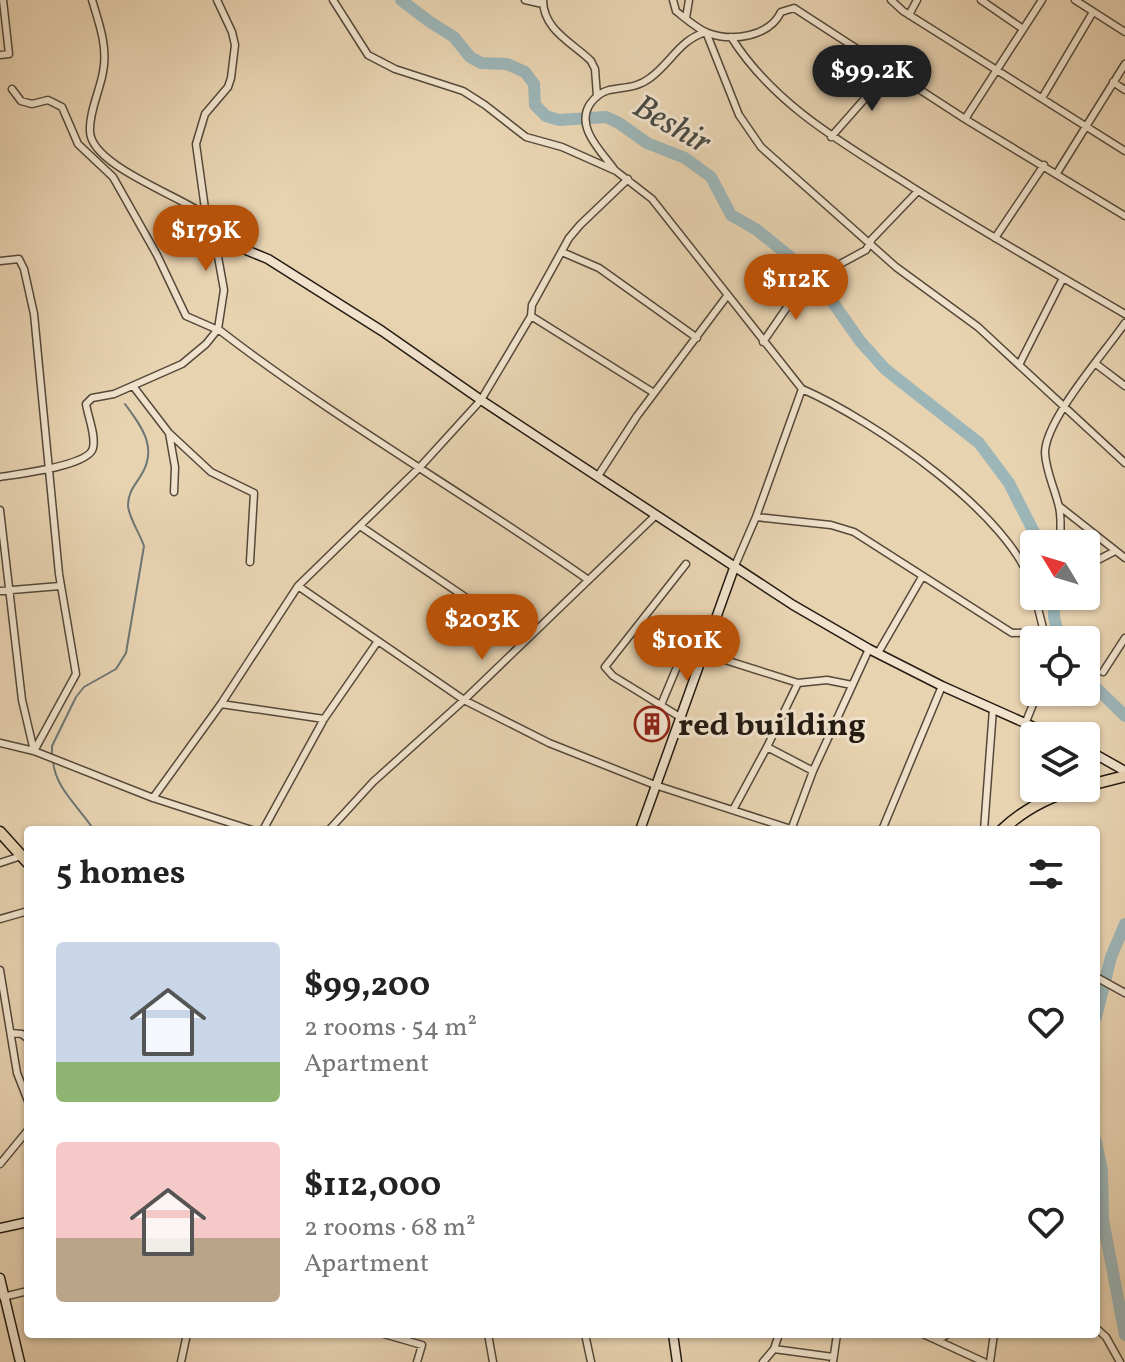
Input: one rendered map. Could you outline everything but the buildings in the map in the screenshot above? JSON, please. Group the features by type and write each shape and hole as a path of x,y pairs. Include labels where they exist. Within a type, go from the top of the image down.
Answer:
{"highway":[{"path":"1100,781 1125,773"},
{"path":"1006,826 1041,802"},
{"path":"0,832 24,860"}],"main road":[{"path":"229,243 268,259 382,331 734,568 873,651 1021,722"},
{"path":"641,826 734,568"},
{"path":"1100,758 1125,773"},
{"path":"0,1228 24,1223"},
{"path":"0,1278 20,1362"},
{"path":"674,1338 677,1362"}],"street":[{"path":"0,55 9,54 3,0"},
{"path":"92,0 105,53 90,131 97,150 119,167 206,216 229,243"},
{"path":"0,477 48,469 90,454 93,434 86,404 92,398 114,394 182,364 218,330 224,290 217,251 206,216 196,144 205,114 228,87 235,45 217,0"},
{"path":"333,0 368,55 395,69 463,91 526,137 562,147 628,179 652,199 802,389 832,402 896,443 951,486 999,533 1020,559"},
{"path":"525,0 543,2 550,25 591,61 595,69 597,96"},
{"path":"673,0 676,11 706,32 731,37 771,27 781,12 794,8 965,119 1125,216"},
{"path":"686,18 689,0"},
{"path":"891,0 909,15 1125,151"},
{"path":"909,15 917,0"},
{"path":"981,0 1023,29"},
{"path":"965,119 1042,0"},
{"path":"1075,0 1125,32"},
{"path":"1042,98 1093,12"},
{"path":"616,171 586,127 587,108 597,96 608,90 639,85 660,69 673,52 692,36 706,32"},
{"path":"706,32 739,115 761,147 912,279 978,327 1020,363 1063,408 1125,463"},
{"path":"731,37 765,83 831,137 1125,314"},
{"path":"1057,173 1125,64"},
{"path":"831,137 890,70"},
{"path":"1113,82 1125,90"},
{"path":"12,89 21,101 32,104 48,100 62,107 78,144 113,177 157,255 186,316 218,330 263,364 587,579"},
{"path":"995,238 1044,165"},
{"path":"153,798 221,704 298,586 420,467 481,400 531,316 532,305 562,252 580,225 628,179"},
{"path":"763,342 803,284 866,250 918,191"},
{"path":"562,252 599,268 697,338"},
{"path":"0,261 19,259 34,314 60,586 76,674 34,751"},
{"path":"1020,363 1063,278"},
{"path":"598,476 654,393 727,296"},
{"path":"531,316 654,393"},
{"path":"1061,530 1059,505 1049,478 1045,454 1051,431 1063,408 1125,323"},
{"path":"1096,364 1125,386"},
{"path":"133,386 169,433 211,472 254,493 250,562"},
{"path":"734,568 756,517 802,389"},
{"path":"169,433 175,467 174,492"},
{"path":"1059,505 1125,558"},
{"path":"0,510 4,591 34,751"},
{"path":"333,826 373,782 464,700 656,515"},
{"path":"756,517 831,525 854,532 1012,633 1020,634"},
{"path":"360,526 527,639"},
{"path":"1100,559 1115,551"},
{"path":"680,717 606,670 605,663 686,564"},
{"path":"793,826 813,771 852,685 922,577"},
{"path":"4,591 60,586"},
{"path":"298,586 464,700 549,743 655,785 780,826"},
{"path":"1103,672 1125,638"},
{"path":"265,826 324,719 378,641"},
{"path":"661,705 684,650"},
{"path":"703,653 798,683 827,680 852,685"},
{"path":"733,810 798,683"},
{"path":"884,826 942,686"},
{"path":"221,704 324,719"},
{"path":"984,826 993,709"},
{"path":"0,743 34,751 153,798 240,826"},
{"path":"767,747 813,771"},
{"path":"0,863 24,860"},
{"path":"0,919 24,912"},
{"path":"0,970 17,1073 24,1091"},
{"path":"1100,979 1125,993"},
{"path":"11,1033 24,1037"},
{"path":"0,1164 24,1135"},
{"path":"18,1142 24,1142"},
{"path":"3,1297 24,1292"},
{"path":"1100,1332 1120,1362"},
{"path":"181,1362 186,1338"},
{"path":"398,1338 422,1345 417,1362"},
{"path":"489,1338 493,1362"},
{"path":"586,1338 591,1362"},
{"path":"763,1362 774,1349 778,1338"},
{"path":"774,1349 833,1360 836,1338"},
{"path":"933,1338 987,1362 993,1338"}],"waterway":[{"name":"Beshir","path":"401,0 454,37 470,57 481,63 507,64 525,72 534,84 535,105 546,116 559,120 606,117 647,143 685,158 711,177 731,215 757,230 789,256 829,297 860,341 885,369 979,443 1009,483 1033,530"},
{"path":"52,754 52,746 76,697 84,687 116,669 126,653 144,546 130,514 128,501 146,467 148,448 142,430 125,404"},
{"name":"Beshir","path":"1054,610 1056,626"},
{"name":"Beshir","path":"1100,692 1125,716"},
{"path":"53,760 54,770 63,788 91,826"},
{"name":"Beshir","path":"1100,1001 1111,957 1125,924"},
{"name":"Beshir","path":"1100,1161 1103,1220 1125,1335"}],"place":[{"name":"red building","path":"652,724"}]}
